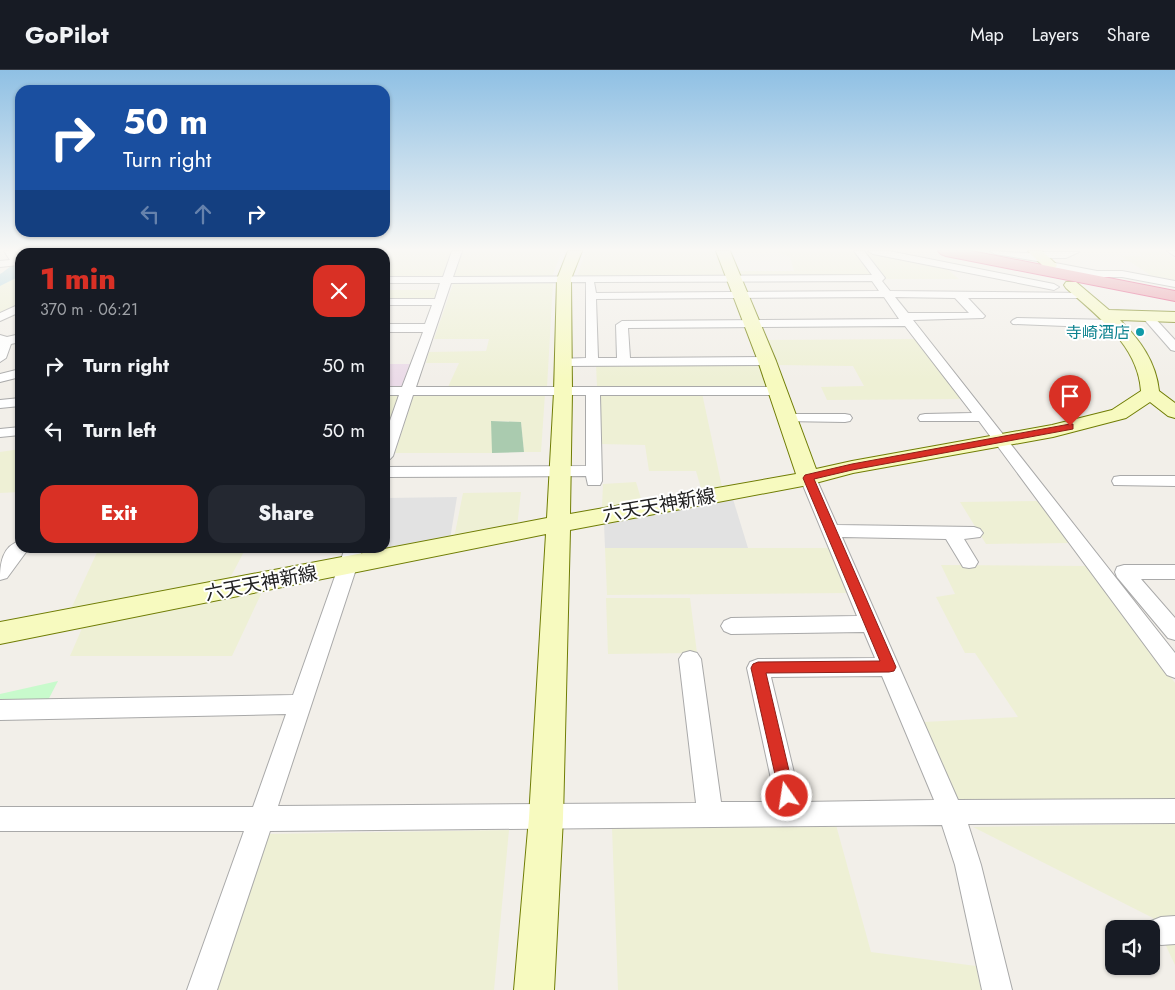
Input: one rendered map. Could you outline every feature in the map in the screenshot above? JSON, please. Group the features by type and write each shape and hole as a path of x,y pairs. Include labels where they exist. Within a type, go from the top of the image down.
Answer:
{"street":[{"path":"390,440 443,294"},
{"path":"534,990 546,818 563,392 564,294"},
{"path":"887,294 1000,439 1175,670"},
{"path":"620,310 739,295 1030,294"},
{"path":"1081,294 1109,319 1144,361 1151,380 1150,393 1175,412"},
{"path":"739,295 767,360 808,478 951,812 968,865 997,990"},
{"path":"592,361 590,296 620,310 751,324 979,316 959,295"},
{"path":"390,302 440,302"},
{"path":"0,318 15,310"},
{"path":"620,310 624,361"},
{"path":"1147,316 1175,347"},
{"path":"1017,322 1147,316 1175,317"},
{"path":"390,328 430,328"},
{"path":"0,358 3,340"},
{"path":"563,362 767,360"},
{"path":"0,378 15,374"},
{"path":"390,391 778,391"},
{"path":"390,472 560,471 593,476 593,392"},
{"name":"六天天神新線","path":"390,551 558,524 808,478 852,467 1000,439 1053,431 1119,414 1150,393"},
{"path":"0,404 15,402"},
{"path":"924,418 982,417"},
{"path":"788,418 846,418"},
{"path":"0,433 15,432"},
{"path":"1120,481 1175,481"},
{"path":"832,532 974,533"},
{"path":"952,533 969,562"},
{"path":"0,573 15,553"},
{"name":"六天天神新線","path":"0,633 375,553"},
{"path":"202,990 350,557"},
{"path":"1175,572 1124,572 1175,632"},
{"path":"731,626 871,624"},
{"path":"690,659 710,815"},
{"path":"791,814 758,668 889,667"},
{"path":"0,710 300,704"},
{"path":"0,819 260,820 1175,811"}],"shaded area":[{"path":"390,364 413,364 403,388 390,388"},
{"path":"457,497 450,539 390,551 390,498"},
{"path":"733,499 748,548 605,548 604,524"},
{"path":"362,553 381,553 361,557"}],"green space":[{"path":"0,294 15,294 15,306 0,315"},
{"path":"390,294 436,294 434,300 390,300"},
{"path":"450,294 552,294 547,387 448,387 459,363 426,363 429,352 486,351 489,339 434,339"},
{"path":"917,339 963,399 827,400 821,387 864,386 853,366 776,365 765,340"},
{"path":"596,363 761,363 770,387 597,388"},
{"path":"598,393 702,393 722,487 702,492 696,471 649,471 645,445 600,444"},
{"path":"390,394 401,394 390,422"},
{"path":"414,394 545,394 541,452 524,452 521,422 492,421 492,453 395,453"},
{"path":"491,421 521,422 524,452 492,453"},
{"path":"15,450 15,492 0,493 0,452"},
{"path":"636,482 642,502 606,509 602,506 603,484"},
{"path":"521,492 517,527 454,538 463,493"},
{"path":"1039,501 1070,543 986,544 960,502"},
{"path":"605,548 830,548 847,593 607,595"},
{"path":"97,553 243,553 229,580 70,611"},
{"path":"941,565 1088,566 1175,683 1175,800 957,802 924,722 1018,717 975,653 965,653 936,597 955,594"},
{"path":"262,592 232,656 70,656 83,626"},
{"path":"606,598 690,598 697,653 608,654"},
{"path":"58,681 45,706 0,707 0,694"},
{"path":"1175,824 1175,965 1160,933 1160,920 1154,920 973,827"},
{"path":"836,825 871,952 976,966 981,990 618,990 612,828"},
{"path":"509,830 494,990 217,990 269,834"}],"place":[{"name":"寺崎酒店","path":"1140,332"}],"route":[{"path":"787,796 758,668 889,667 808,478 852,467 1053,431 1070,426"}]}
